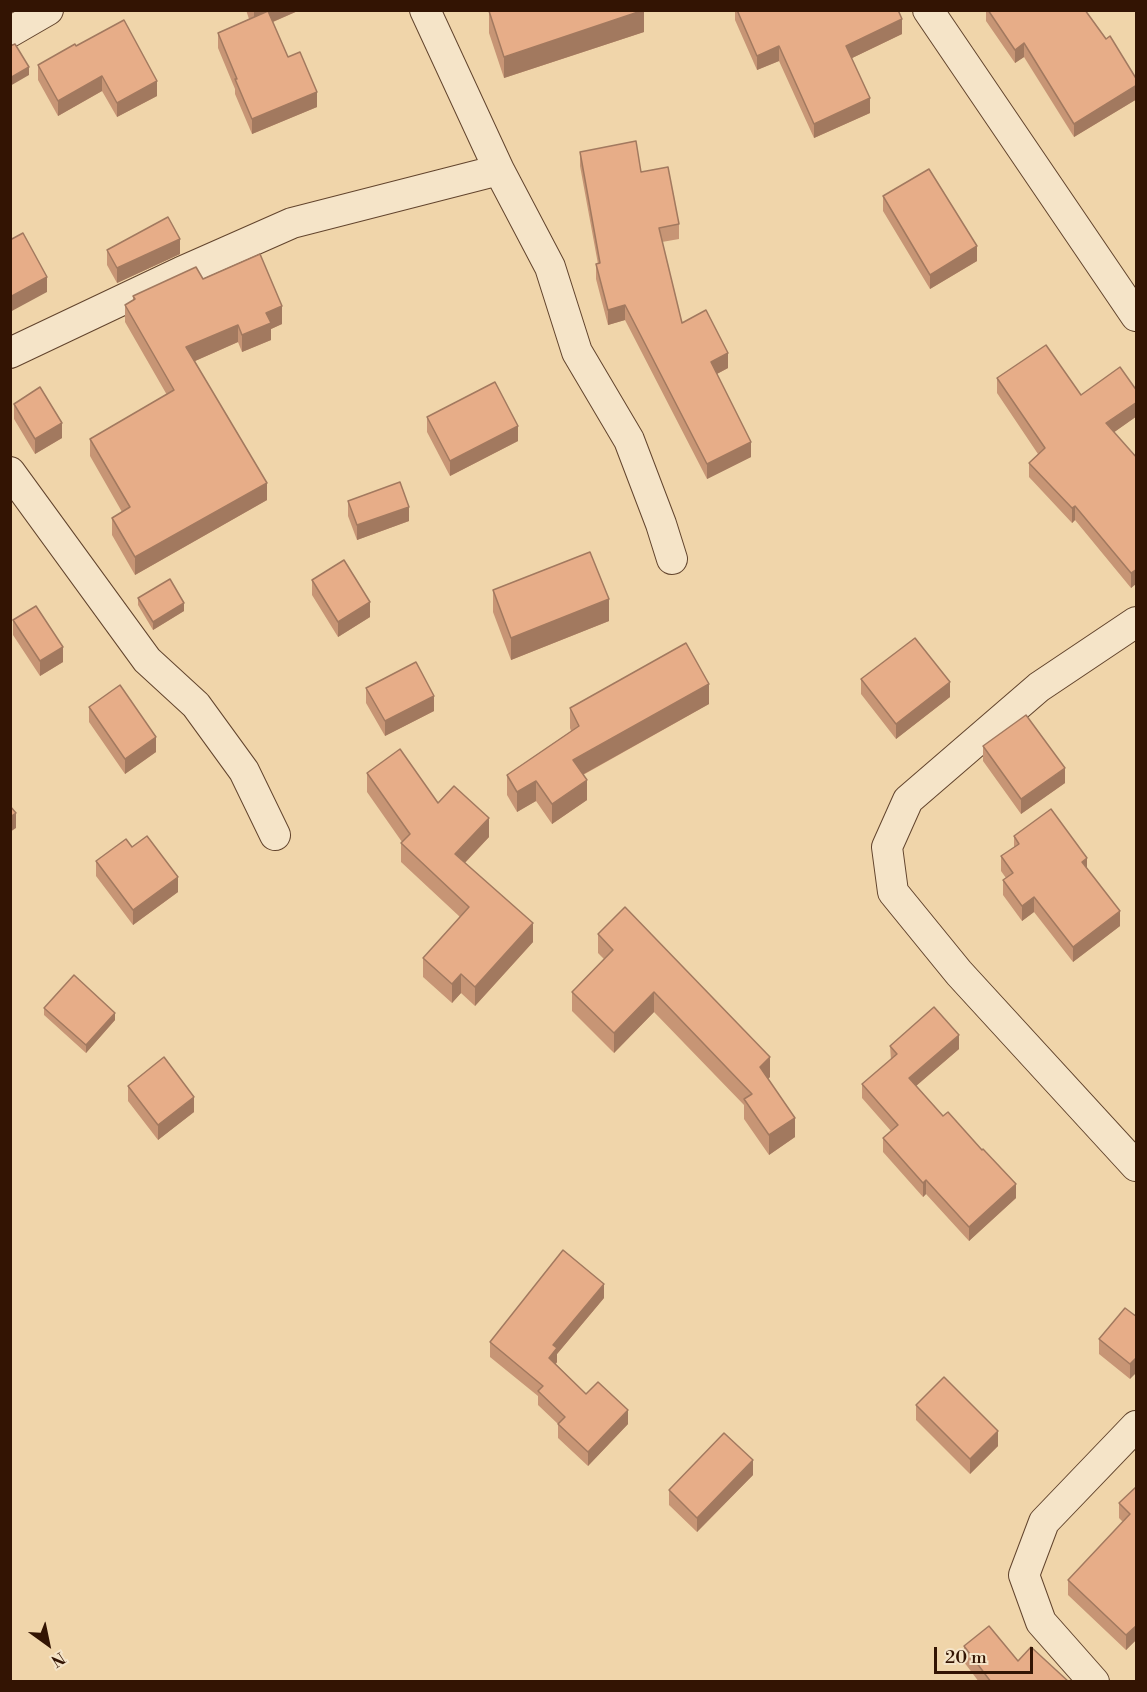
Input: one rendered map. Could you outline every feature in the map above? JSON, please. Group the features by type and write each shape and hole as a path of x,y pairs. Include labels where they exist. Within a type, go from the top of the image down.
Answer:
{"street":[{"path":"10,32 48,10"},
{"path":"425,10 499,170 550,267 577,352 629,440 672,559"},
{"path":"928,10 1137,316"},
{"path":"10,353 292,223 499,170"},
{"path":"10,472 147,660 195,705 244,771 275,835"},
{"path":"1137,622 1039,687 908,800 887,847 893,892 959,973 1137,1166"},
{"path":"1094,1682 1041,1622 1024,1575 1044,1522 1137,1426"}],"building":[{"path":"644,10 504,57 489,11"},
{"path":"737,10 898,10 902,19 846,46 870,98 814,124 779,46 757,56"},
{"path":"988,10 1085,10 1106,39 1110,36 1137,80 1137,85 1074,124 1024,43 1015,50"},
{"path":"268,11 288,57 300,52 317,92 252,119 218,33"},
{"path":"124,20 157,81 117,103 102,76 58,101 38,65"},
{"path":"15,44 29,67 10,78 10,46"},
{"path":"636,141 641,172 668,167 679,224 659,228 682,323 706,310 728,353 711,362 751,442 707,464 625,305 608,310 596,264 600,263 580,152"},
{"path":"929,169 977,246 930,275 883,196"},
{"path":"168,217 180,239 117,268 107,250"},
{"path":"23,233 47,277 10,297 10,240"},
{"path":"260,254 282,306 266,313 271,323 242,335 238,325 186,347 267,483 135,557 112,518 130,507 90,439 174,390 125,305 135,299 133,296 196,267 203,279"},
{"path":"1046,345 1081,395 1120,367 1137,391 1137,402 1106,423 1137,458 1137,569 1131,573 1075,506 1072,508 1029,463 1045,448 997,378"},
{"path":"495,382 518,426 450,461 427,417"},
{"path":"40,387 62,423 35,439 14,404"},
{"path":"400,482 409,507 357,525 348,501"},
{"path":"590,552 609,599 511,638 493,590"},
{"path":"344,560 370,602 338,622 312,580"},
{"path":"170,579 184,603 153,622 138,598"},
{"path":"36,606 63,647 40,661 13,620"},
{"path":"915,638 950,682 896,724 861,679"},
{"path":"686,643 709,684 573,760 587,780 552,804 536,781 517,792 507,775 579,726 570,708"},
{"path":"416,662 434,696 385,721 366,688"},
{"path":"120,685 156,737 125,759 89,707"},
{"path":"1026,715 1065,768 1021,799 983,746"},
{"path":"400,749 438,803 454,786 489,818 455,854 533,923 475,987 461,974 452,984 423,958 469,907 401,843 410,834 367,773"},
{"path":"10,806 16,813 10,817"},
{"path":"1051,809 1087,858 1082,862 1120,911 1073,947 1034,897 1022,906 1003,880 1013,873 1001,856 1019,844 1014,836"},
{"path":"147,836 178,877 133,910 96,861 126,839 132,847"},
{"path":"625,907 770,1057 760,1067 795,1118 769,1135 744,1099 752,1094 654,992 614,1033 572,992 613,950 598,934"},
{"path":"74,975 115,1013 86,1045 44,1008"},
{"path":"934,1007 959,1035 909,1078 943,1116 948,1112 1016,1184 969,1227 926,1180 923,1183 883,1138 898,1125 862,1084 897,1054 890,1046"},
{"path":"164,1057 194,1097 158,1125 128,1086"},
{"path":"563,1250 604,1284 553,1345 557,1348 549,1358 586,1394 598,1382 628,1410 588,1452 558,1424 565,1417 538,1391 543,1386 490,1342"},
{"path":"1125,1308 1137,1317 1137,1357 1130,1364 1099,1339"},
{"path":"944,1377 998,1431 970,1459 916,1405"},
{"path":"724,1433 753,1460 697,1518 669,1490"},
{"path":"1137,1486 1137,1625 1126,1635 1068,1580 1130,1514 1119,1503"},
{"path":"989,1626 1018,1661 1031,1647 1069,1682 991,1682 964,1646"}]}
